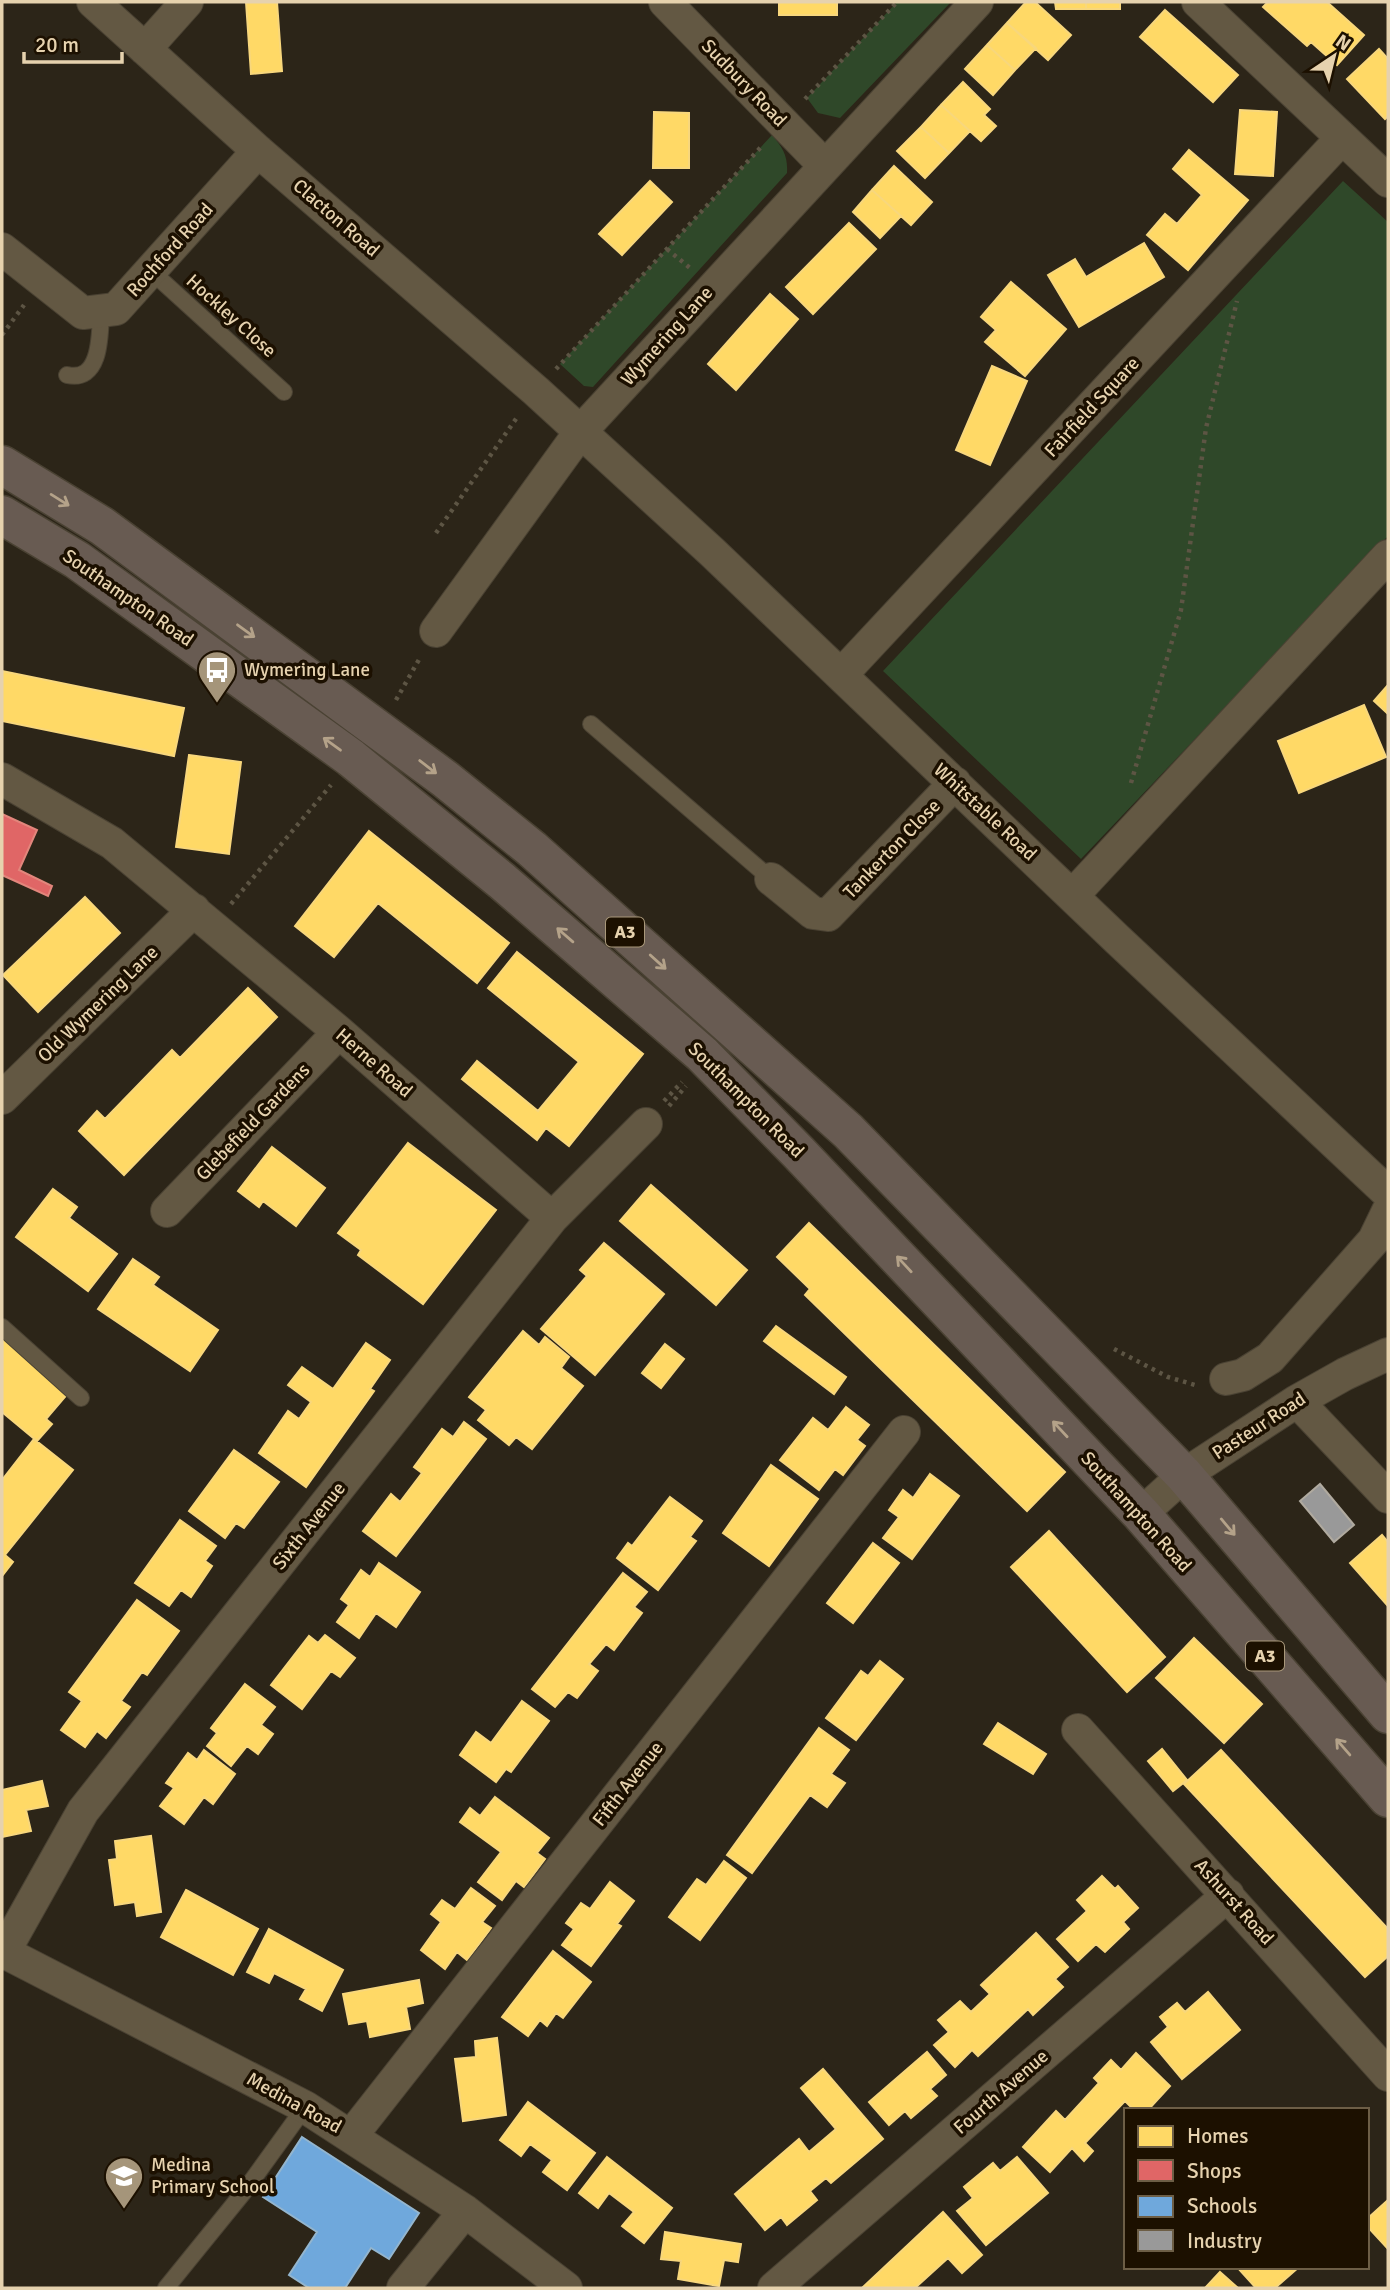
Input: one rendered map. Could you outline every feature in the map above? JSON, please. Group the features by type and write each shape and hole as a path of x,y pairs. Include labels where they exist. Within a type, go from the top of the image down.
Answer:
{"main road":[{"name":"Southampton Road","path":"2,464 102,526 376,726 532,849 848,1131 1184,1475 1388,1714"},
{"name":"Southampton Road","path":"2,515 77,560 351,758 502,881 702,1054 1141,1514 1388,1798"}],"street":[{"name":"Clacton Road","path":"93,2 258,151 580,431"},
{"path":"145,49 187,2"},
{"name":"Sudbury Road","path":"665,2 824,165"},
{"name":"Wymering Lane","path":"436,631 580,431 977,2"},
{"path":"1198,2 1388,181"},
{"name":"Fairfield Square","path":"841,675 1342,138"},
{"name":"Rochford Road","path":"100,310 116,309 258,151"},
{"path":"2,249 83,313 100,310"},
{"name":"Whitstable Road","path":"580,431 712,552 1388,1194"},
{"path":"1073,895 1388,556"},
{"name":"Herne Road","path":"2,779 112,843 339,1032 552,1219"},
{"name":"Tankerton Close","path":"771,879 813,913 828,915 955,783"},
{"name":"Old Wymering Lane","path":"7,1082 203,918"},
{"name":"Glebefield Gardens","path":"167,1211 339,1032"},
{"name":"Sixth Avenue","path":"3,1952 83,1811 552,1219 646,1124"},
{"path":"1226,1379 1243,1375 1270,1358 1374,1240 1388,1211"},
{"name":"Pasteur Road","path":"1141,1514 1184,1475 1297,1401 1388,1354"},
{"path":"1297,1401 1388,1497"},
{"name":"Fifth Avenue","path":"352,2136 904,1432"},
{"name":"Ashurst Road","path":"1078,1730 1388,2075"},
{"name":"Fourth Avenue","path":"774,2288 1228,1895"},
{"name":"Medina Road","path":"3,1952 305,2107 465,2211 566,2288"},
{"path":"403,2288 465,2211"}],"lane":[{"name":"Hockley Close","path":"151,271 284,392"},
{"path":"67,375 75,377 83,374 95,359 100,346 100,310"},
{"path":"592,724 771,879"},
{"path":"2,1327 81,1398"},
{"path":"166,2288 243,2193 305,2107"}],"path":[{"path":"436,533 536,391 897,2"},
{"path":"667,248 696,273"},
{"path":"1127,796 1181,610 1206,428 1237,299"},
{"path":"396,700 436,631"},
{"path":"203,918 332,784"}],"green space":[{"path":"897,2 951,2 840,118 818,113 807,98"},
{"path":"772,135 784,153 787,173 593,387 584,386 560,364"},
{"path":"1343,181 1388,222 1388,536 1081,859 883,671"}],"building: Homes":[{"path":"246,2 277,2 282,71 251,74"},
{"path":"779,2 837,2 837,15 779,15"},
{"path":"1026,2 1035,2 1071,35 1048,60 1007,23"},
{"path":"1055,2 1086,2 1086,9 1056,9"},
{"path":"1086,2 1120,2 1120,9 1086,9"},
{"path":"1268,2 1327,2 1364,35 1337,65 1311,42 1307,46 1263,7"},
{"path":"1165,10 1238,75 1213,102 1140,37"},
{"path":"1007,23 1036,48 1015,70 987,45"},
{"path":"987,45 1015,70 993,95 965,69"},
{"path":"1379,49 1388,59 1388,116 1385,119 1347,79"},
{"path":"963,82 990,109 984,115 996,126 981,141 941,105"},
{"path":"941,105 970,131 949,153 921,127"},
{"path":"1240,110 1277,112 1273,176 1235,174"},
{"path":"654,112 689,113 689,168 653,168"},
{"path":"921,127 949,153 925,178 897,151"},
{"path":"1189,150 1248,200 1188,270 1147,235 1165,214 1177,224 1202,195 1173,169"},
{"path":"894,166 932,202 911,225 872,190"},
{"path":"650,181 672,202 622,255 599,234"},
{"path":"872,190 901,216 880,238 853,212"},
{"path":"849,223 876,249 813,314 786,287"},
{"path":"1144,243 1164,277 1079,327 1048,275 1075,259 1086,277"},
{"path":"1011,282 1066,329 1025,376 985,342 996,330 981,317"},
{"path":"770,294 798,319 736,390 708,364"},
{"path":"992,366 1027,381 990,465 956,450"},
{"path":"2,671 184,708 174,756 2,721"},
{"path":"1388,685 1388,714 1374,701"},
{"path":"1364,705 1386,757 1299,793 1278,741"},
{"path":"189,755 241,762 229,854 176,847"},
{"path":"369,831 509,943 477,983 378,903 334,957 295,926"},
{"path":"85,897 120,933 38,1012 3,975"},
{"path":"517,952 643,1054 569,1146 546,1128 537,1140 462,1079 477,1061 538,1111 579,1062 488,988"},
{"path":"248,988 277,1017 124,1175 79,1131 97,1111 105,1119 172,1050 180,1058"},
{"path":"408,1143 496,1210 423,1304 358,1255 361,1250 338,1233"},
{"path":"272,1147 325,1188 296,1226 263,1201 259,1207 238,1191"},
{"path":"651,1185 747,1270 716,1305 620,1221"},
{"path":"53,1189 77,1207 69,1218 117,1254 88,1291 16,1237"},
{"path":"809,1223 1065,1472 1027,1511 805,1295 810,1289 777,1257"},
{"path":"604,1243 664,1294 595,1375 541,1329 587,1276 580,1270"},
{"path":"133,1259 159,1277 153,1285 218,1330 190,1371 98,1309"},
{"path":"776,1326 846,1377 834,1394 764,1341"},
{"path":"523,1331 539,1345 545,1337 569,1357 561,1368 583,1386 532,1449 516,1437 509,1445 478,1420 486,1410 469,1397"},
{"path":"3,1336 69,1392 46,1419 52,1424 37,1441 2,1412"},
{"path":"366,1343 390,1360 370,1389 374,1391 306,1487 259,1453 288,1411 299,1419 311,1402 288,1385 302,1367 333,1389"},
{"path":"665,1344 684,1359 661,1388 642,1373"},
{"path":"846,1407 869,1425 857,1440 865,1446 843,1475 835,1469 819,1490 780,1460 813,1418 828,1430"},
{"path":"464,1422 486,1439 396,1556 363,1531 391,1494 400,1502 422,1473 414,1467 442,1429 453,1437"},
{"path":"34,1439 73,1470 5,1555 13,1562 2,1576 2,1480"},
{"path":"234,1450 279,1482 244,1528 236,1523 225,1538 189,1511"},
{"path":"771,1465 818,1499 769,1566 723,1533"},
{"path":"930,1474 959,1496 912,1559 883,1538 899,1517 889,1510 903,1490 913,1498"},
{"path":"670,1497 702,1521 690,1537 696,1541 658,1590 617,1558 628,1543 632,1546"},
{"path":"180,1520 216,1546 205,1561 212,1566 191,1597 181,1590 169,1606 135,1583"},
{"path":"1049,1531 1165,1657 1127,1692 1011,1567"},
{"path":"1382,1535 1388,1542 1388,1606 1350,1563"},
{"path":"873,1543 899,1563 853,1623 827,1603"},
{"path":"379,1563 420,1592 396,1627 376,1613 359,1638 337,1622 349,1605 341,1599 361,1570 370,1577"},
{"path":"623,1573 647,1592 634,1607 642,1613 614,1650 606,1644 589,1664 598,1671 577,1698 568,1692 555,1707 532,1689"},
{"path":"137,1600 179,1631 147,1675 142,1672 121,1701 130,1707 106,1738 97,1731 85,1747 61,1730 82,1701 69,1692"},
{"path":"325,1635 355,1658 340,1677 331,1671 302,1709 271,1685 309,1636 318,1643"},
{"path":"1194,1638 1262,1704 1224,1743 1156,1678"},
{"path":"880,1661 903,1679 856,1740 826,1718 861,1671 868,1676"},
{"path":"245,1684 275,1707 261,1725 273,1734 258,1754 247,1746 231,1766 207,1746 217,1733 211,1728"},
{"path":"522,1701 549,1721 511,1772 506,1769 496,1782 460,1755 476,1732 491,1743"},
{"path":"998,1723 1046,1754 1033,1774 984,1744"},
{"path":"819,1728 849,1750 831,1774 845,1783 827,1807 810,1795 752,1873 727,1855"},
{"path":"1162,1749 1187,1780 1173,1791 1148,1761"},
{"path":"204,1750 235,1774 213,1804 204,1797 184,1824 160,1806 174,1788 166,1783 188,1753 197,1760"},
{"path":"1221,1750 1388,1929 1388,1956 1365,1977 1184,1784"},
{"path":"42,1781 48,1806 26,1810 31,1831 2,1837 2,1790"},
{"path":"495,1797 549,1838 537,1853 545,1859 524,1887 516,1881 502,1900 478,1882 501,1852 460,1822 470,1808 480,1816"},
{"path":"151,1836 161,1912 137,1916 135,1902 115,1905 109,1860 117,1859 115,1841"},
{"path":"724,1861 746,1878 700,1940 669,1917 697,1879 706,1885"},
{"path":"1102,1876 1115,1889 1118,1886 1138,1908 1123,1922 1129,1929 1105,1952 1096,1944 1078,1961 1057,1939 1087,1911 1077,1900"},
{"path":"610,1882 634,1901 617,1924 621,1926 591,1966 562,1945 574,1929 566,1923 581,1903 590,1909"},
{"path":"471,1888 495,1906 482,1922 491,1928 467,1960 457,1952 445,1969 421,1950 441,1922 431,1914 442,1900 455,1909"},
{"path":"186,1890 258,1929 233,1975 161,1937"},
{"path":"269,1929 343,1970 322,2011 300,1999 306,1989 274,1973 269,1983 247,1972"},
{"path":"1036,1933 1068,1967 1055,1979 1063,1987 1033,2015 1028,2009 978,2056 972,2050 955,2067 934,2045 949,2032 938,2020 960,2001 971,2012 990,1994 981,1985"},
{"path":"553,1951 591,1982 563,2018 556,2013 547,2026 540,2020 528,2036 502,2017"},
{"path":"419,1980 423,2003 406,2007 410,2029 370,2037 367,2021 349,2024 343,1994"},
{"path":"1208,1992 1240,2030 1182,2079 1151,2042 1168,2027 1160,2017 1177,2003 1185,2012"},
{"path":"497,2038 506,2115 463,2121 455,2059 476,2057 475,2041"},
{"path":"927,2052 946,2075 930,2089 937,2096 911,2118 905,2111 889,2125 869,2102"},
{"path":"1136,2053 1170,2086 1150,2108 1132,2108 1125,2101 1085,2143 1093,2151 1084,2161 1072,2148 1050,2172 1023,2147 1056,2111 1065,2120 1099,2083 1094,2078 1111,2060 1121,2070"},
{"path":"823,2069 883,2139 831,2183 826,2178 810,2191 817,2200 787,2225 781,2217 765,2230 735,2194 799,2139 809,2152 836,2129 801,2088"},
{"path":"528,2102 595,2153 567,2190 543,2172 552,2160 530,2144 521,2156 500,2140"},
{"path":"607,2157 672,2208 644,2243 622,2226 634,2212 609,2193 598,2208 579,2193"},
{"path":"1017,2157 1048,2193 986,2245 957,2211 973,2198 964,2187 993,2163 1000,2171"},
{"path":"1388,2202 1388,2249 1369,2228 1369,2217"},
{"path":"943,2212 982,2255 962,2273 948,2258 915,2288 862,2288"},
{"path":"665,2232 741,2244 738,2262 724,2260 719,2286 678,2279 681,2261 661,2259"},
{"path":"1239,2269 1297,2269 1275,2288 1256,2288"},
{"path":"1220,2272 1238,2288 1205,2288"}],"building: Shops":[{"path":"2,814 37,830 19,870 52,886 48,896 2,875"}],"building: Schools":[{"path":"302,2137 419,2213 389,2259 371,2248 345,2288 309,2288 289,2275 317,2232 263,2197"}],"building: Industry":[{"path":"1320,1484 1354,1525 1334,1542 1300,1501"}],"place":[{"name":"Wymering Lane","path":"217,704"},
{"name":"Medina Primary School","path":"124,2210"}]}
